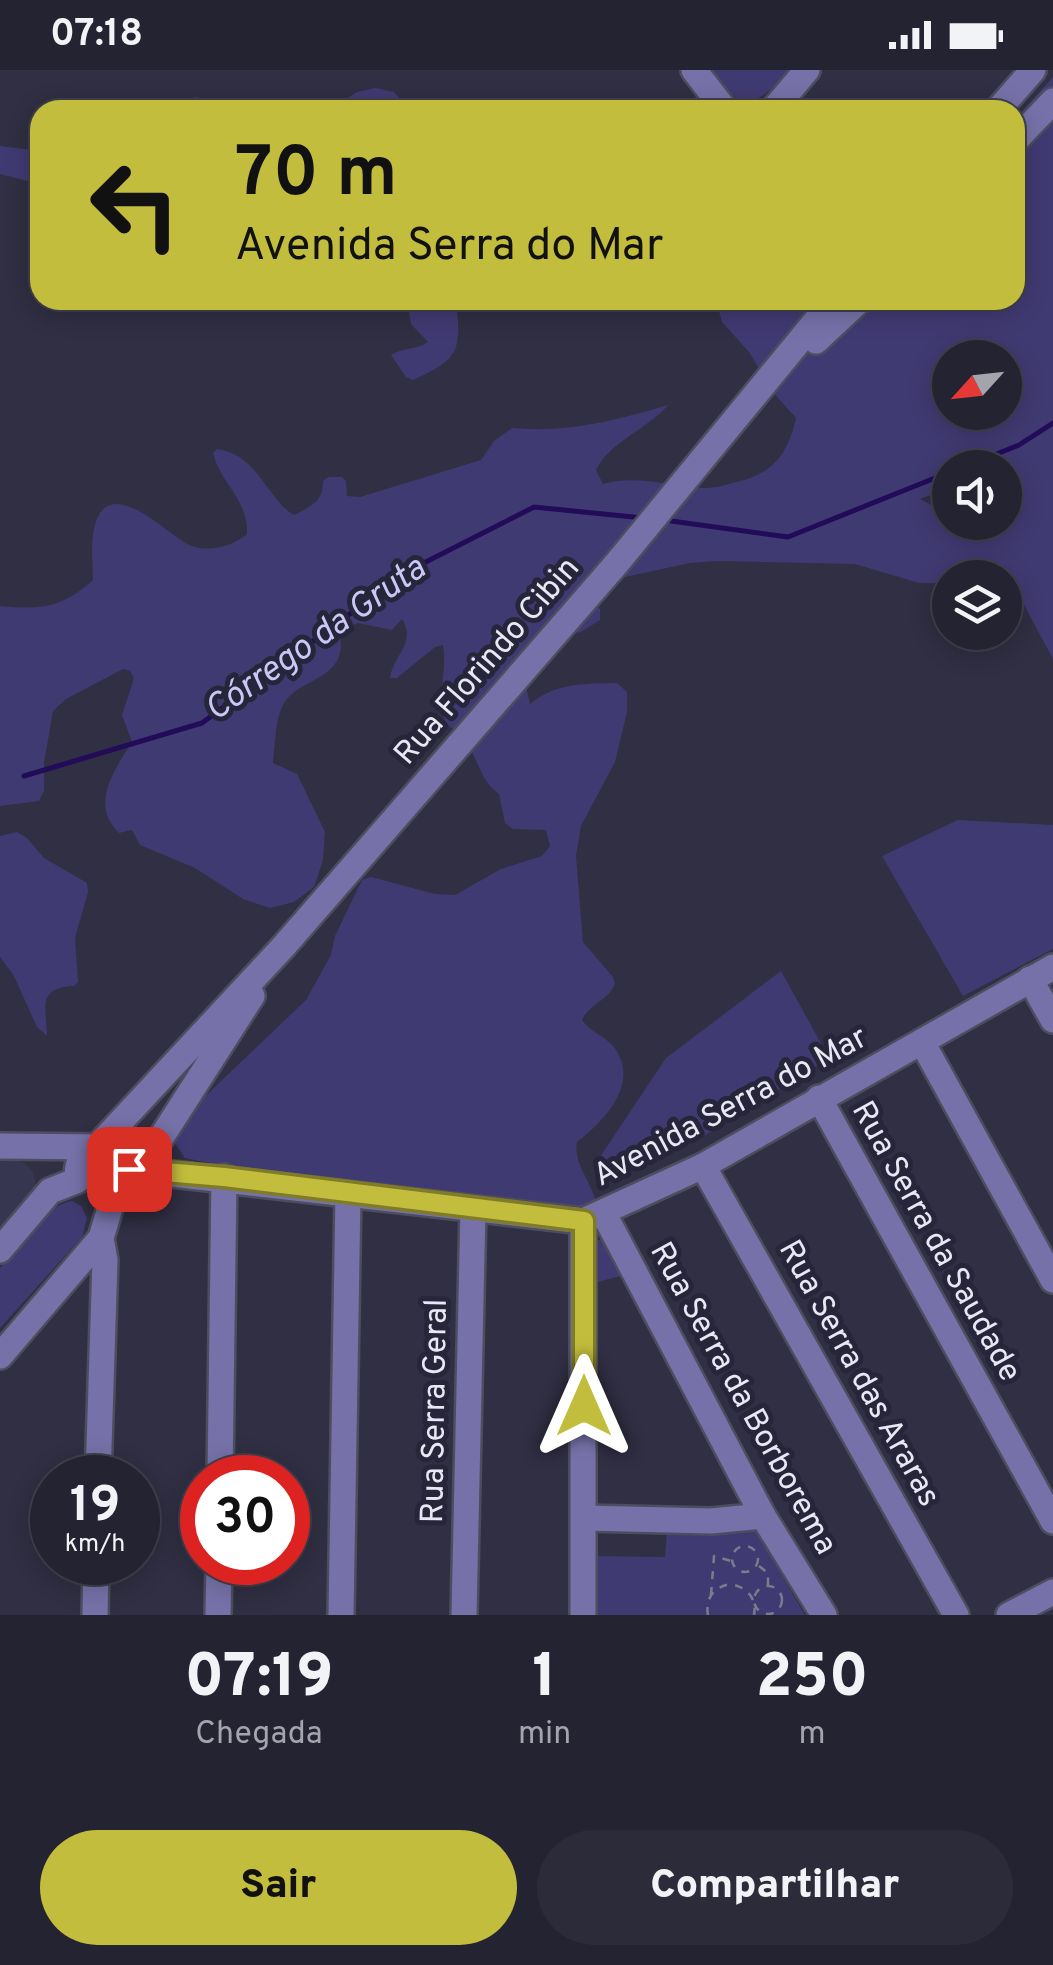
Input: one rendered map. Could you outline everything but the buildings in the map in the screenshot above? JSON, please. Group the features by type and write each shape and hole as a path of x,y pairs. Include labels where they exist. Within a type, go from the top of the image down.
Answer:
{"street":[{"path":"694,70 717,100"},
{"path":"781,100 808,70"},
{"path":"1007,100 1033,70"},
{"path":"1025,131 1053,101"},
{"name":"Rua Florindo Cibin","path":"0,1250 50,1191 84,1164 284,946 617,563 825,310"},
{"name":"Rua Florindo Cibin","path":"736,416 849,310"},
{"name":"Rua Florindo Cibin","path":"129,1169 159,1141 284,946"},
{"path":"1042,973 1053,1020"},
{"name":"Avenida Serra do Mar","path":"84,1164 114,1149 127,1161 129,1169 224,1177 473,1209 594,1217 704,1166 1042,973"},
{"path":"922,1042 1053,1280"},
{"name":"Rua Serra da Saudade","path":"819,1098 1053,1522"},
{"path":"159,1141 178,1174"},
{"path":"11,1146 84,1164 82,1188 96,1199 114,1198"},
{"path":"11,1146 50,1191"},
{"name":"Rua Serra das Araras","path":"704,1166 956,1615"},
{"path":"0,1356 101,1238 114,1198 126,1186 129,1169"},
{"path":"220,1455 224,1177"},
{"path":"341,1615 348,1195"},
{"name":"Rua Serra Geral","path":"464,1615 473,1209"},
{"path":"583,1615 594,1217"},
{"name":"Rua Serra da Borborema","path":"594,1217 763,1516 824,1615"},
{"path":"98,1455 105,1260 101,1238"},
{"path":"79,1266 102,1288"},
{"path":"585,1518 711,1522 763,1516"},
{"path":"95,1615 96,1585"},
{"path":"218,1615 219,1585"},
{"path":"1009,1615 1053,1592"}],"path":[{"path":"732,1561 737,1549 745,1546 756,1552 757,1565 768,1573 768,1586"},
{"path":"708,1615 714,1556 732,1561 756,1604 764,1613 772,1614 780,1608 782,1599 779,1591 768,1586"},
{"path":"742,1577 757,1565"},
{"path":"711,1595 730,1584 756,1594"},
{"path":"756,1594 768,1586"},
{"path":"754,1615 756,1594"}],"shaded area":[{"path":"712,70 790,70 769,91 753,100 741,100"},
{"path":"1053,77 1053,659 1022,601 1022,560 932,560 932,583 919,583 855,564 717,561 611,580 586,598 600,609 600,620 581,632 559,635 526,686 530,704 550,692 582,684 617,683 627,692 627,712 615,762 581,826 576,856 583,942 615,984 582,1020 612,1045 621,1059 623,1072 622,1086 608,1112 577,1142 580,1164 595,1199 583,1213 303,1182 185,1158 172,1139 177,1123 306,1000 331,955 335,936 362,880 371,877 435,894 455,895 501,869 542,856 550,846 546,830 513,829 505,823 499,794 487,782 465,740 445,721 441,702 443,645 435,647 397,678 390,678 406,642 402,619 392,630 358,623 342,630 341,650 330,670 294,692 282,707 273,763 297,774 325,832 323,860 314,887 294,902 270,908 243,899 195,868 140,845 132,830 119,833 110,822 105,799 108,787 132,742 122,715 134,678 130,671 123,669 66,699 53,711 44,763 44,791 39,801 0,806 0,606 27,608 61,602 93,580 95,525 102,510 113,504 139,511 196,547 220,547 241,539 247,534 246,521 239,500 217,464 213,453 217,449 243,459 294,515 315,503 328,477 342,477 347,496 360,497 481,460 494,441 512,428 552,429 590,424 668,405 602,460 596,470 603,484 641,481 709,488 749,478 777,460 796,418 770,389 750,353 722,322 719,310 1025,310 1025,108"},
{"path":"375,88 394,92 401,100 345,100"},
{"path":"0,146 30,150 30,182 0,174"},
{"path":"409,310 457,310 454,352 440,366 413,380 406,377 391,355 428,342 411,324"},
{"path":"958,820 1053,825 1053,949 963,996 882,856"},
{"path":"17,832 44,858 87,883 75,938 78,982 54,990 46,1000 47,1036 37,1027 13,974 0,957 0,836"},
{"path":"781,971 829,1058 694,1142 594,1166 666,1058"},
{"path":"0,1153 24,1163 33,1172 36,1187 35,1194 0,1237"},
{"path":"72,1201 81,1206 87,1218 82,1237 0,1328 0,1268 43,1218"},
{"path":"606,1239 621,1276 597,1282 592,1267 593,1241"},
{"path":"667,1530 756,1531 805,1615 591,1615 591,1556 665,1557"}],"waterway":[{"name":"Córrego da Gruta","path":"1007,450 1053,423"},
{"name":"Córrego da Gruta","path":"664,520 788,537 932,479"},
{"name":"Córrego da Gruta","path":"24,776 202,723 408,571 534,507 643,518"}],"route":[{"path":"129,1169 584,1221 584,1406"}]}
